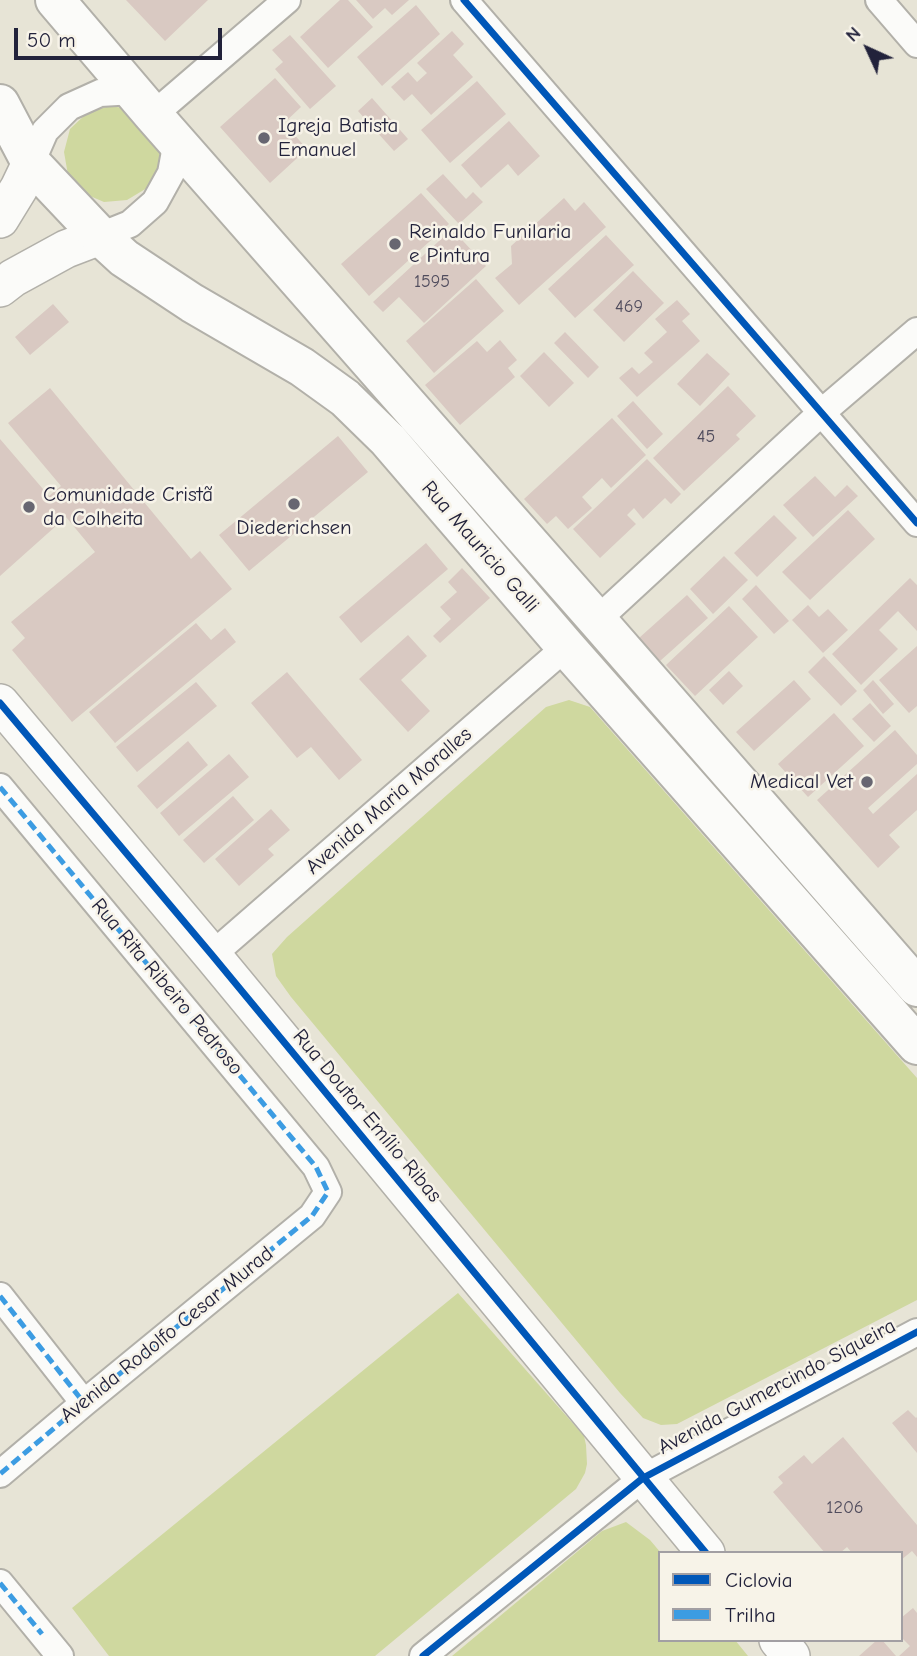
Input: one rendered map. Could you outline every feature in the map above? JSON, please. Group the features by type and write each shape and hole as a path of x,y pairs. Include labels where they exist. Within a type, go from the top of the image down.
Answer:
{"main road":[{"name":"Rua Mauricio Galli","path":"55,0 917,988"},
{"name":"Rua Mauricio Galli","path":"0,104 32,163 124,258 192,303 302,367 345,398 388,440 566,647 917,1045"}],"street":[{"path":"155,115 287,0"},
{"path":"464,0 917,523"},
{"path":"879,0 917,44"},
{"path":"0,219 32,163 45,131 69,107 100,93 155,115"},
{"path":"0,288 66,248 130,224 155,202 171,173 155,115"},
{"path":"597,620 821,413 917,331"},
{"name":"Avenida Maria Moralles","path":"212,955 566,647"},
{"name":"Rua Doutor Emílio Ribas","path":"0,703 704,1551"},
{"name":"Rua Rita Ribeiro Pedroso","path":"0,787 316,1167 328,1192"},
{"name":"Avenida Rodolfo Cesar Murad","path":"0,1474 312,1216 328,1192"},
{"path":"0,1296 84,1403"},
{"name":"Avenida Gumercindo Siqueira","path":"423,1656 643,1478 917,1332"},
{"path":"0,1583 60,1656"},
{"path":"780,1642 791,1656"}],"green space":[{"path":"109,106 132,109 160,144 159,167 147,188 127,200 104,202 83,193 68,175 64,152 70,129 87,113"},
{"path":"569,700 590,707 917,1078 917,1300 677,1424 661,1425 643,1418 620,1393 291,997 276,976 272,954 287,937 546,707"},
{"path":"458,1293 584,1436 587,1464 576,1489 375,1656 109,1656 72,1608"},
{"path":"626,1522 650,1540 659,1551 658,1642 737,1642 748,1656 452,1656 602,1531"}],"building":[{"path":"126,0 208,0 165,41"},
{"path":"340,0 348,0 373,27 328,68 300,37"},
{"path":"356,0 409,0 392,15 385,8 373,19"},
{"path":"416,5 440,34 382,86 357,57"},
{"path":"452,31 464,44 453,55 473,77 431,115 412,94 404,101 391,87 408,72 417,82 427,73 417,63"},
{"path":"290,35 336,86 310,109 275,69 283,62 272,50"},
{"name":"Igreja Batista Emanuel","path":"275,78 301,107 284,123 307,149 270,183 220,127"},
{"path":"477,81 506,114 450,163 421,130"},
{"path":"372,98 408,139 394,151 358,111"},
{"path":"509,121 540,156 518,176 508,164 481,188 461,165"},
{"path":"443,174 466,199 473,192 483,202 459,224 426,189"},
{"name":"Reinaldo Funilaria e Pintura","path":"421,193 449,224 369,296 341,264"},
{"path":"564,198 575,211 584,202 606,227 519,305 495,278 512,264 511,246"},
{"path":"452,229 486,266 424,323 399,297 383,312 373,302"},
{"path":"606,235 634,265 575,318 548,289"},
{"path":"633,271 664,303 624,342 593,310"},
{"path":"476,279 504,311 434,373 406,341"},
{"path":"677,300 690,314 682,321 700,341 637,397 619,378 632,367 639,374 653,362 644,353 667,332 655,319"},
{"path":"53,304 69,322 30,355 15,337"},
{"path":"565,332 599,367 588,378 554,343"},
{"path":"500,340 517,360 508,368 515,377 460,425 425,385 477,341 487,352"},
{"path":"544,352 574,383 549,407 520,376"},
{"path":"707,353 730,374 700,406 677,384"},
{"path":"728,386 756,416 736,435 740,439 684,491 653,458"},
{"path":"50,388 191,559 200,551 232,589 72,722 12,650 25,638 11,622 95,552 66,517 0,576 0,439 49,496 61,486 8,423"},
{"path":"633,401 663,434 647,449 617,416"},
{"path":"612,418 646,455 611,488 602,478 582,497 592,508 568,529 556,516 547,524 524,499"},
{"name":"Diederichsen","path":"338,436 368,472 249,571 219,535"},
{"path":"647,459 681,494 671,504 665,498 643,519 634,508 627,515 636,524 600,558 573,529"},
{"path":"815,476 835,497 847,485 858,496 813,537 783,505"},
{"path":"848,510 875,539 810,600 782,572"},
{"path":"774,515 797,538 757,577 734,553"},
{"path":"426,543 448,569 361,643 339,617"},
{"path":"724,556 748,580 713,614 690,589"},
{"path":"462,568 490,598 440,643 433,636 451,619 440,607 457,592 448,582"},
{"path":"910,578 917,585 917,631 898,611 879,630 898,649 861,685 832,654"},
{"path":"756,585 789,621 774,634 742,599"},
{"path":"687,595 708,618 660,661 639,638"},
{"path":"808,605 819,617 828,609 848,630 823,653 792,620"},
{"path":"729,606 758,637 695,696 666,665"},
{"path":"196,623 211,640 225,628 236,642 115,743 89,712"},
{"path":"408,635 427,656 401,680 430,711 408,732 359,679"},
{"path":"917,646 917,706 909,713 879,680"},
{"path":"824,656 857,691 841,706 808,672"},
{"path":"729,671 743,686 723,705 709,690"},
{"path":"287,672 362,760 339,780 311,747 297,758 251,703"},
{"path":"794,680 811,699 754,751 736,732"},
{"path":"873,680 894,704 883,714 863,690"},
{"path":"196,682 217,706 137,772 116,747"},
{"path":"870,703 891,726 874,742 852,719"},
{"path":"834,713 864,746 808,797 778,764"},
{"name":"Medical Vet","path":"895,730 917,755 917,764 868,808 873,814 917,774 917,810 889,835 900,847 878,868 817,800"},
{"path":"188,741 208,765 157,809 137,786"},
{"path":"229,754 249,777 179,836 160,813"},
{"path":"233,796 254,820 204,863 183,840"},
{"path":"271,809 290,830 268,849 274,855 239,886 215,859"},
{"path":"908,1410 917,1417 917,1453 892,1423"},
{"path":"843,1437 917,1525 917,1557 912,1551 903,1558 903,1551 850,1551 847,1547 842,1551 823,1551 773,1492 783,1483 778,1477 804,1455 812,1464"},
{"path":"913,1608 917,1613 917,1656 899,1656 910,1646 903,1639 903,1616"},
{"path":"875,1642 884,1642 896,1656 859,1656"}],"marked path":[{"path":"0,787 316,1167 328,1192 312,1216 0,1474"},
{"path":"0,1296 84,1403"},
{"path":"0,1583 42,1634"}],"cycle path":[{"path":"464,0 917,523"},
{"path":"0,703 704,1551"},
{"path":"423,1656 643,1478 917,1332"}],"place":[{"name":"Igreja Batista Emanuel","path":"264,138"},
{"name":"Reinaldo Funilaria e Pintura","path":"395,244"},
{"name":"Diederichsen","path":"294,504"},
{"name":"Comunidade Cristã da Colheita","path":"29,507"},
{"name":"Medical Vet","path":"867,782"}]}
